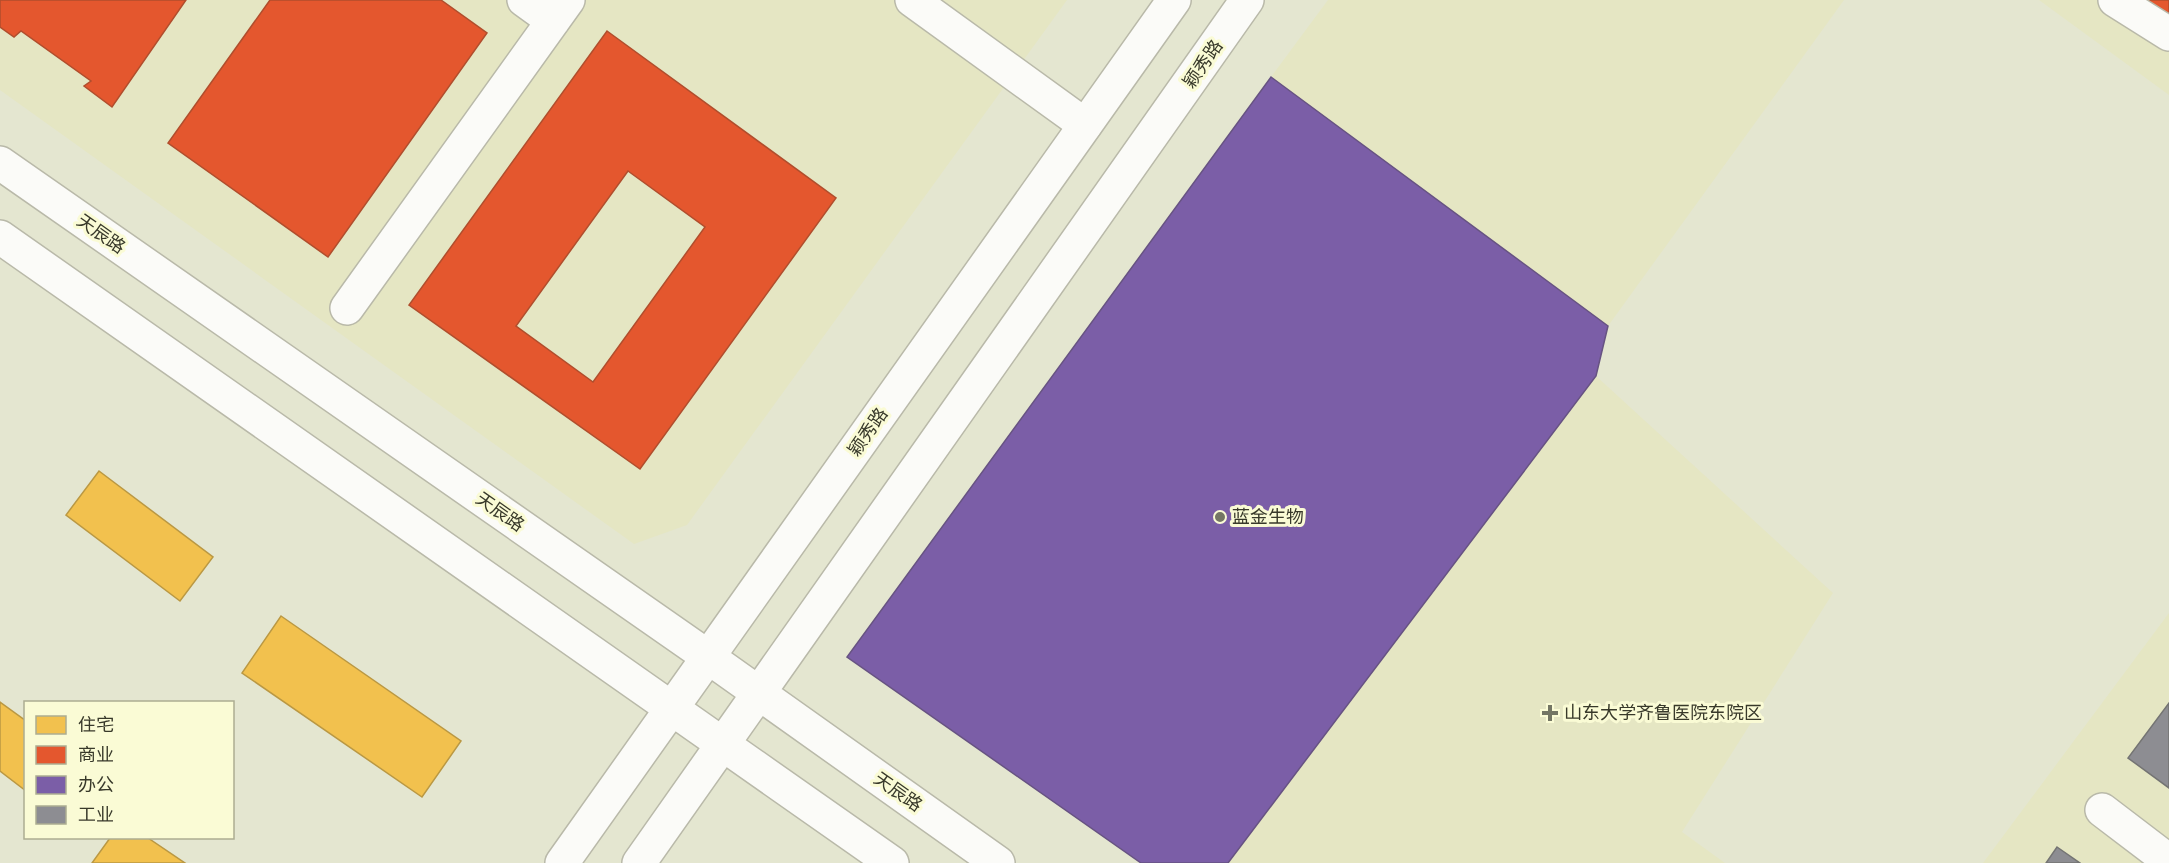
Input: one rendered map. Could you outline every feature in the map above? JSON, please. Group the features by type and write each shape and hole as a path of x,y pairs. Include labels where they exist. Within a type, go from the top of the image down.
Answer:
{"main road":[{"path":"347,308 560,10 524,0"},
{"path":"912,0 1085,125"},
{"name":"颖秀路","path":"562,863 1174,0"},
{"name":"颖秀路","path":"639,863 1248,0"},
{"path":"2115,0 2169,34"},
{"name":"天辰路","path":"0,163 759,693 998,863"},
{"path":"0,237 892,863"},
{"path":"2102,810 2169,861"}],"shaded area":[{"path":"0,0 1067,0 687,525 634,544 0,90"},
{"path":"1328,0 1844,0 1608,326 1271,77"},
{"path":"2039,0 2169,0 2169,95"},
{"name":"山东大学齐鲁医院东院区","path":"1596,376 1833,593 1682,832 1725,863 1228,863"},
{"path":"2169,613 2169,863 1983,863"}],"building: 住宅":[{"path":"99,471 213,557 180,601 66,515"},
{"path":"281,616 461,741 422,797 242,673"},
{"path":"0,702 24,720 24,789 0,771"},
{"path":"109,839 149,839 185,863 92,863"}],"building: 商业":[{"path":"0,0 186,0 112,107 84,86 91,81 21,31 14,37 0,27"},
{"path":"270,0 441,0 487,33 328,257 168,143"},
{"path":"2139,0 2169,0 2169,21"},
{"path":"607,31 836,198 640,469 409,305","holes":["628,171 705,227 593,382 516,326"]}],"building: 办公":[{"name":"蓝金生物","path":"1271,77 1608,326 1596,376 1228,863 1141,863 847,657"}],"building: 工业":[{"path":"2169,703 2169,788 2128,758"},
{"path":"2057,847 2080,863 2046,863"}],"place":[{"name":"蓝金生物","path":"1220,517"},
{"name":"山东大学齐鲁医院东院区","path":"1550,713"}]}
